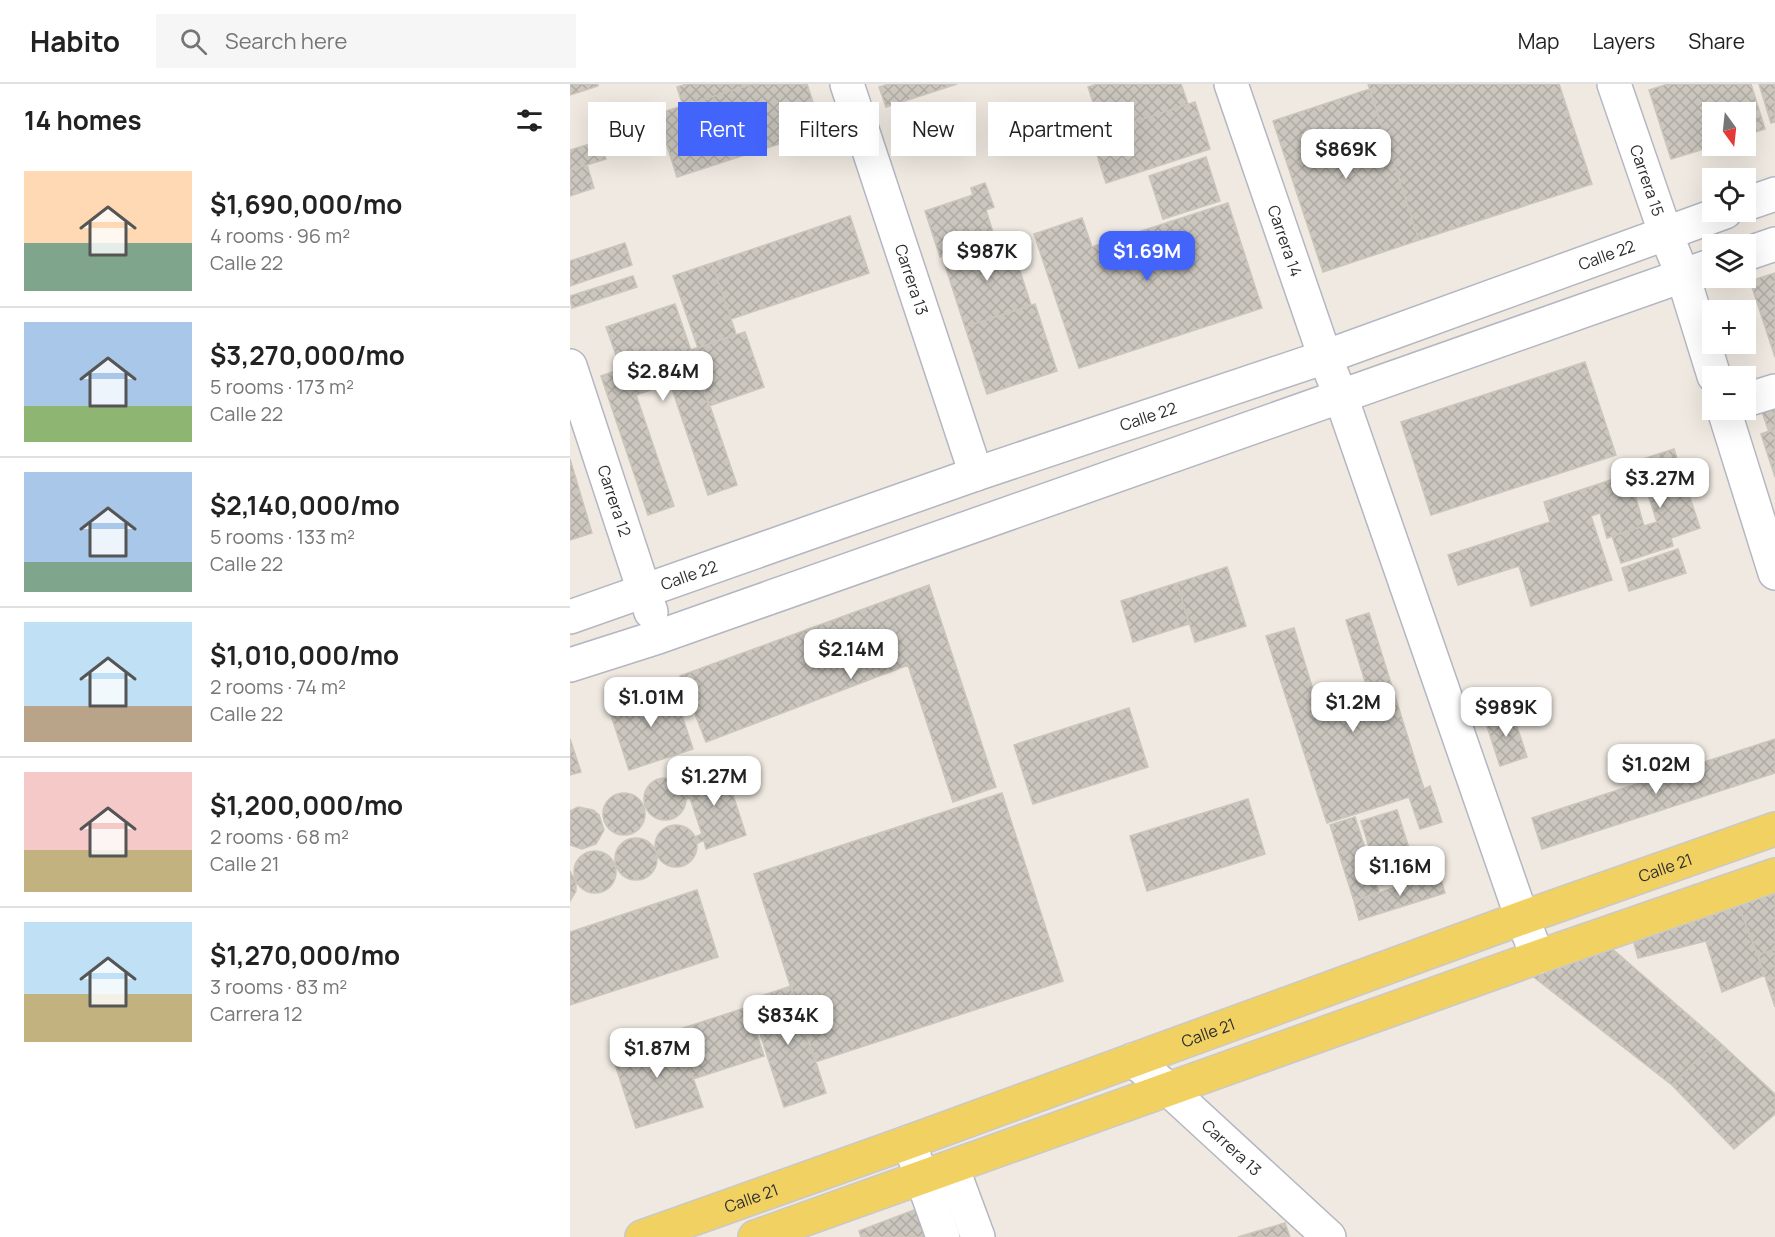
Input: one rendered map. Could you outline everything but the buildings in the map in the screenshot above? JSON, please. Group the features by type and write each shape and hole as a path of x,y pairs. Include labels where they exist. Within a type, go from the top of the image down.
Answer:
{"main road":[{"name":"Calle 21","path":"642,1237 1522,918 1775,829"},
{"path":"754,1237 1167,1088 1775,875"}],"street":[{"name":"Carrera 13","path":"847,84 976,474"},
{"name":"Carrera 14","path":"1231,84 1522,918 1538,957"},
{"name":"Carrera 15","path":"1614,84 1665,232 1698,270 1712,366"},
{"path":"1756,201 1775,194"},
{"name":"Calle 22","path":"570,617 976,474 1325,357 1702,220"},
{"path":"1756,251 1775,244"},
{"path":"570,665 658,637 1698,270"},
{"name":"Carrera 12","path":"570,366 658,637"},
{"path":"1756,397 1775,391"},
{"path":"1727,420 1775,573"},
{"name":"Carrera 13","path":"1133,1060 1167,1088 1329,1237"},
{"path":"909,1142 937,1172 978,1237"},
{"path":"937,1172 943,1237"}]}
